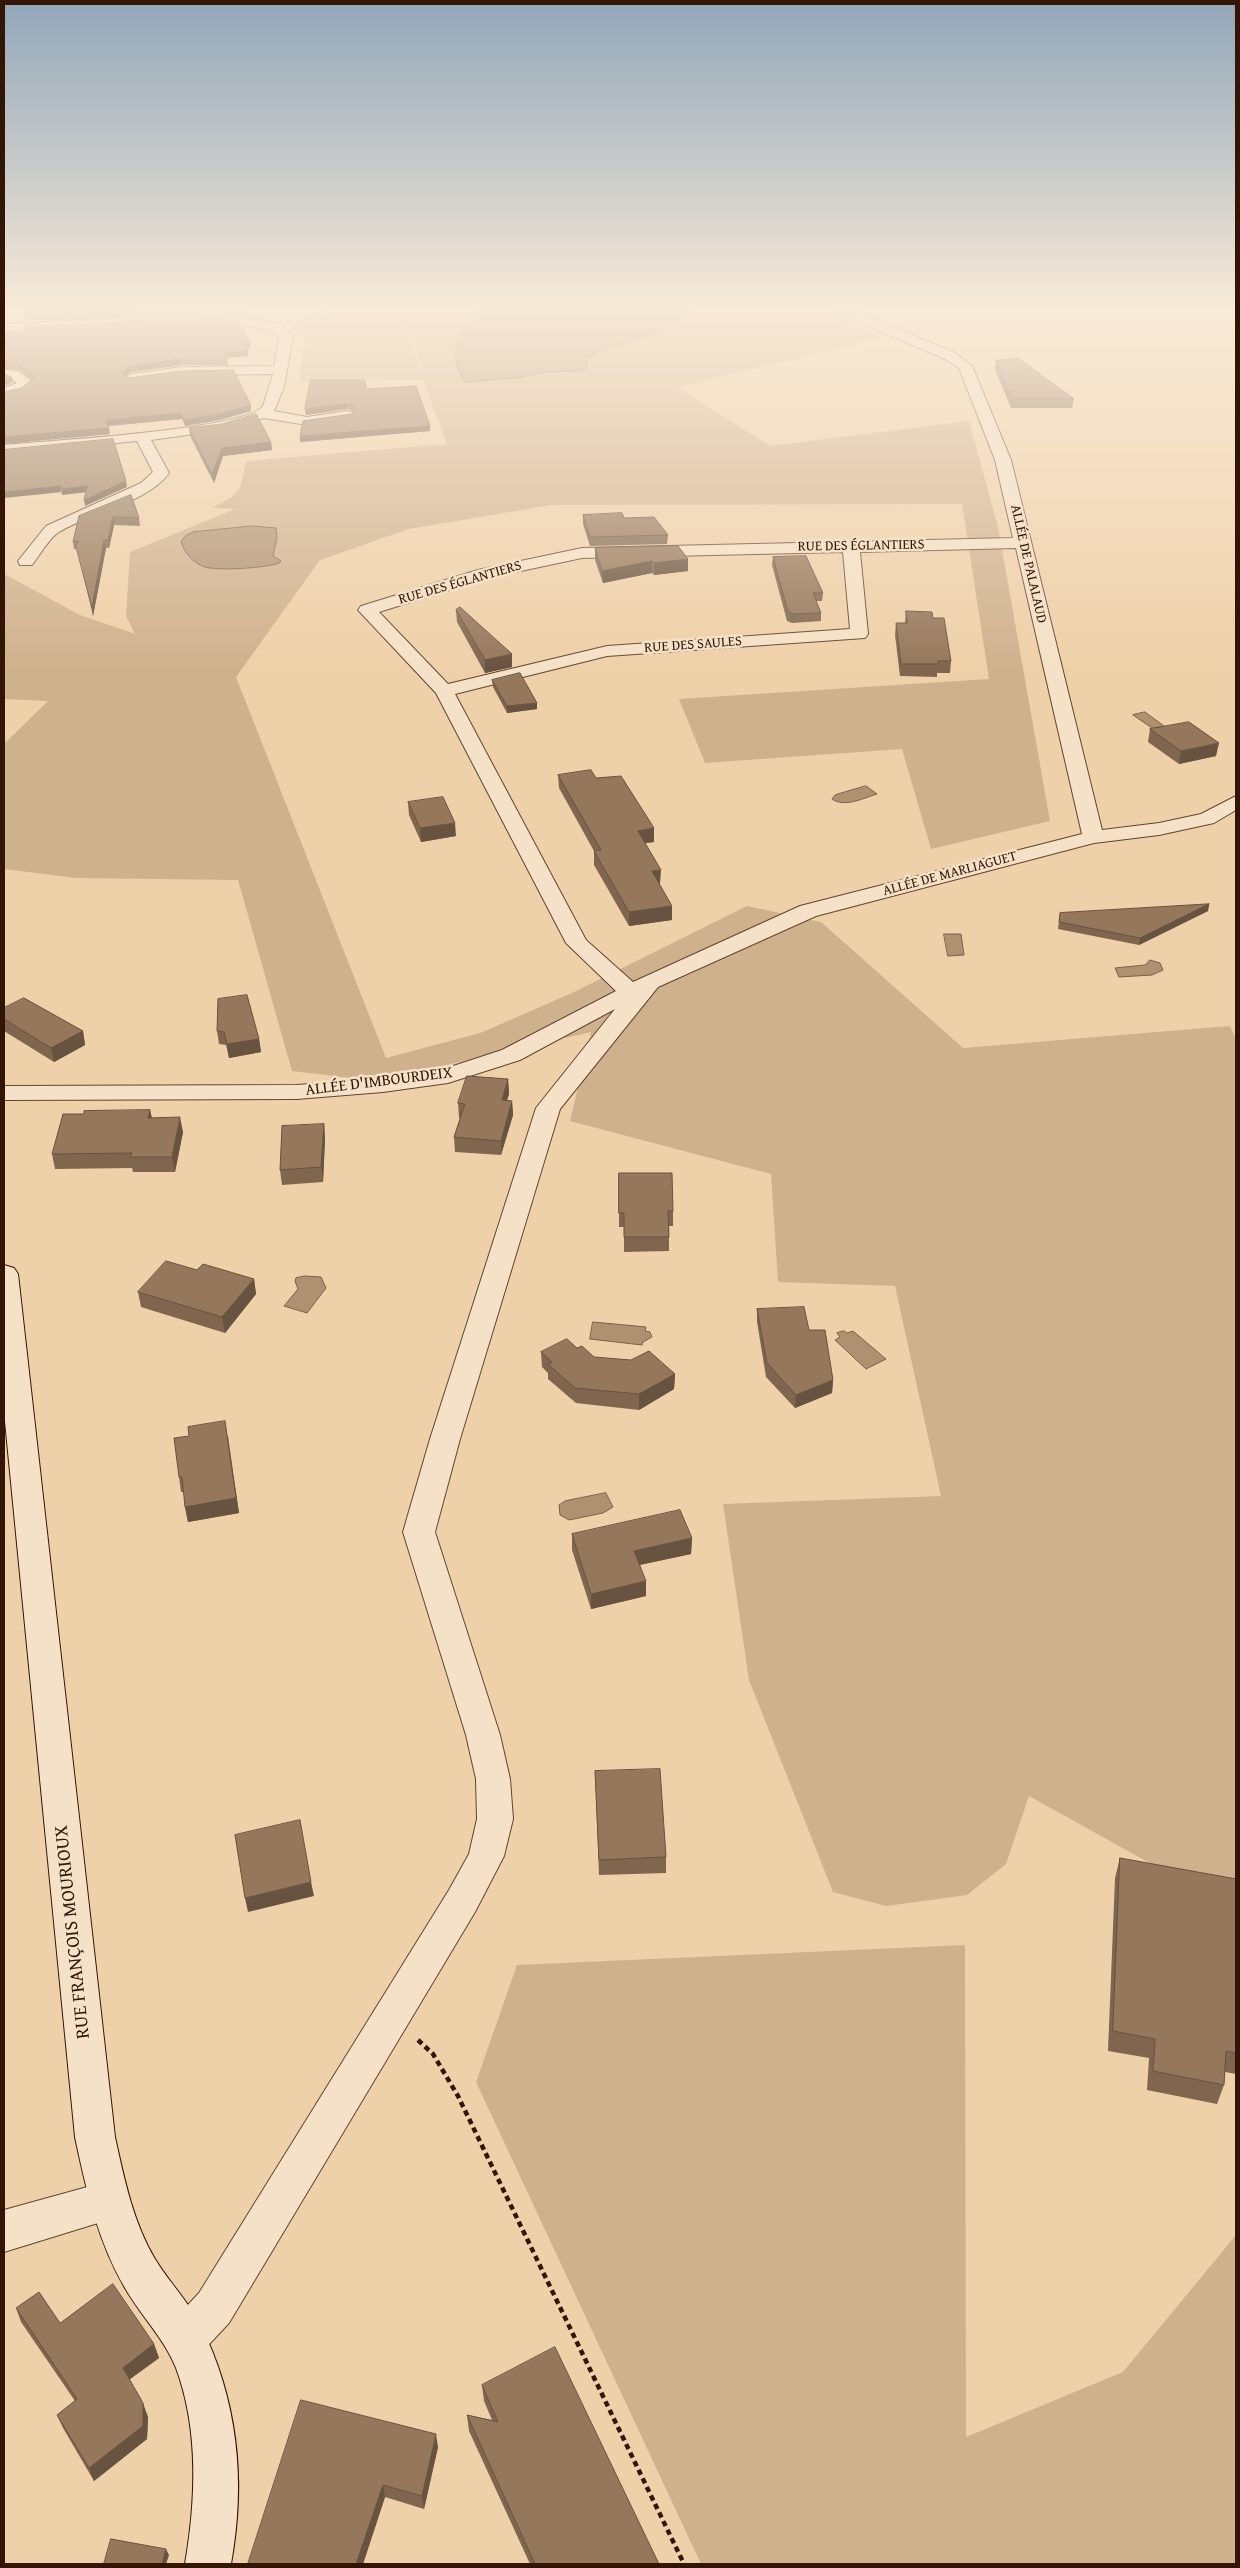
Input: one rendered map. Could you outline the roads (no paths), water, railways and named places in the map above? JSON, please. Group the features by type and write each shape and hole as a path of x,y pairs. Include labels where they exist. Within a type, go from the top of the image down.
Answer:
{"street":[{"path":"4,449 184,431"},
{"name":"ALLÉE DE PALALAUD","path":"991,431 1003,460 1093,837"},
{"path":"26,561 52,529 146,486 161,473 142,436"},
{"name":"RUE DES ÉGLANTIERS","path":"641,987 577,943 444,692 367,610 484,574 582,553 1023,543"},
{"name":"RUE DES SAULES","path":"444,692 607,651 859,634 851,547"},
{"name":"ALLÉE DE MARLIAGUET","path":"808,911 1093,837 1159,829 1207,819 1236,802"},
{"name":"ALLÉE D'IMBOURDEIX","path":"4,1092 297,1092 448,1076 510,1055 641,987 808,911"},
{"path":"185,2339 214,2308 394,2015 462,1901 486,1856 495,1819 493,1779 483,1735 418,1532 444,1439 548,1108 641,987"},
{"name":"RUE FRANÇOIS MOURIOUX","path":"4,1274 93,2118 109,2201 134,2264 185,2339 202,2381 212,2430 215,2503 214,2532 208,2564"},
{"path":"4,2231 109,2201"}]}
